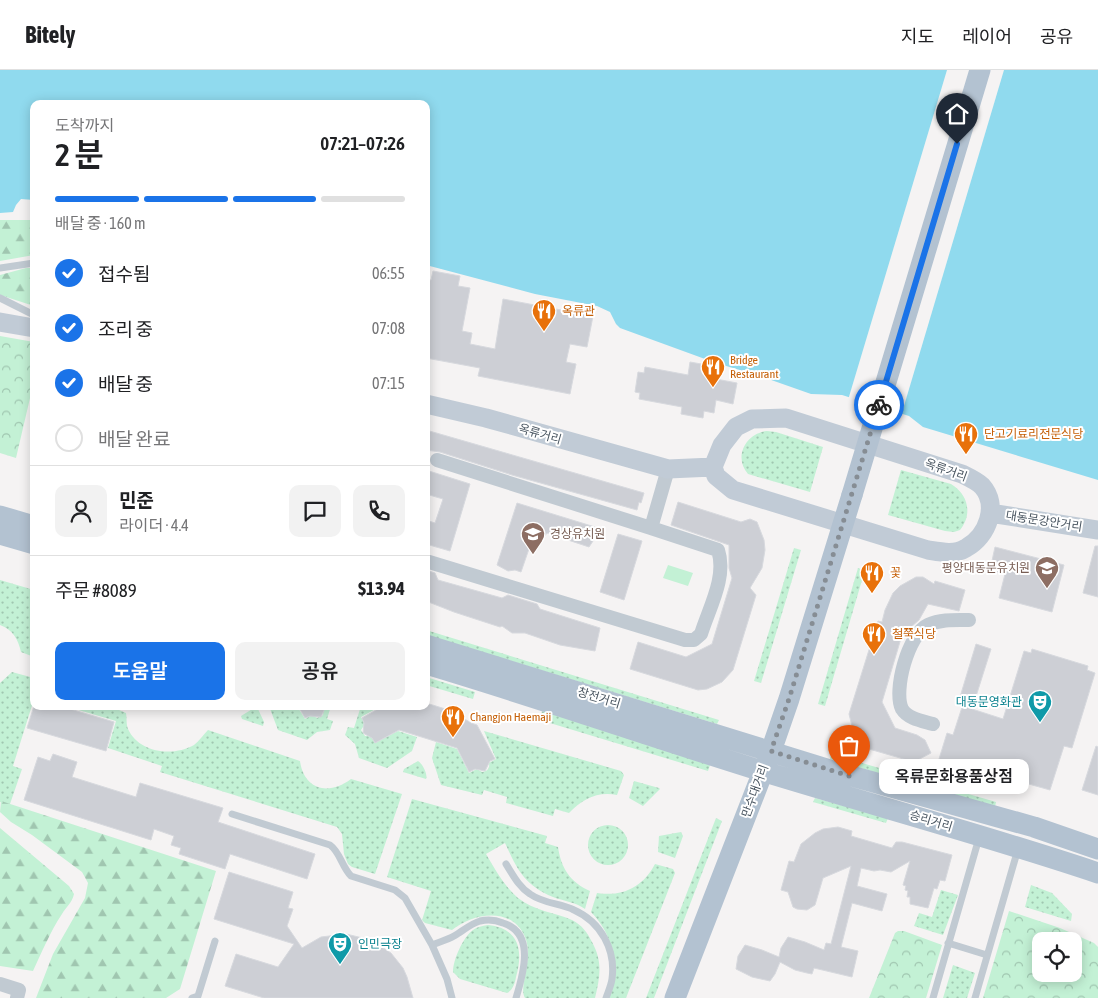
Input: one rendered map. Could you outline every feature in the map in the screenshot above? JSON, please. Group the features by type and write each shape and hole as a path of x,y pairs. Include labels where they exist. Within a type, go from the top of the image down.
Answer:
{"main road":[{"name":"만수대거리","path":"675,998 764,772 789,699 980,70"},
{"path":"0,516 30,525"},
{"path":"0,534 30,543"},
{"name":"창전거리","path":"430,646 771,751"},
{"name":"창전거리","path":"430,665 764,772"},
{"name":"승리거리","path":"771,751 830,770 1034,827 1098,849"},
{"name":"승리거리","path":"764,772 1018,846 1098,872"}],"street":[{"path":"0,322 30,327"},
{"name":"옥류거리","path":"430,405 486,418 668,469 713,467 722,445 736,427 752,418 786,418 962,474 980,484 991,504 990,513"},
{"path":"430,562 685,640 694,640 700,634 719,581 721,560 718,550 437,460"},
{"path":"713,467 716,476 733,490 928,550 953,552 967,548 981,535 988,524 990,513"},
{"path":"651,528 668,469"},
{"name":"대동문강안거리","path":"990,513 1098,530"},
{"path":"933,724 912,718 903,711 899,700 899,690 907,657 918,632 927,625 944,620 969,620"},
{"path":"0,984 18,994"}],"lane":[{"path":"0,268 30,264"},
{"path":"0,298 30,313"},
{"path":"232,814 330,845 335,848 346,871 351,876 395,890 405,898 432,945 447,979 452,998"},
{"path":"933,998 980,836"},
{"path":"975,998 1018,846"},
{"path":"506,864 515,879 529,894 540,900 573,909 598,927 610,951 612,966 612,980 606,998"},
{"path":"432,945 454,936 479,921 488,920 508,924 521,937 524,946 523,974 516,998"},
{"path":"192,998 198,996 215,941"},
{"path":"948,944 987,955"}],"green space":[{"path":"0,220 30,220 30,256 0,261"},
{"path":"30,268 30,305 0,295 0,275"},
{"path":"0,336 30,341 30,398 16,458 0,453"},
{"path":"767,431 776,432 823,447 810,492 748,474 742,460 744,447 753,436"},
{"path":"901,470 951,484 957,488 967,505 966,517 960,530 954,532 945,531 888,515"},
{"path":"794,548 801,550 761,683 754,681"},
{"path":"668,565 693,573 688,586 663,578"},
{"path":"858,568 865,570 825,706 818,704"},
{"path":"0,580 30,589 30,655 21,652 14,636 0,625"},
{"path":"430,631 719,720 717,724 430,636"},
{"path":"12,672 30,677 31,710 13,766 22,769 10,804 0,802 0,683"},
{"path":"430,678 475,692 473,699 430,686"},
{"path":"79,710 119,710 126,713 127,727 133,737 148,748 167,752 186,749 194,745 208,730 300,761 302,771 307,778 312,784 319,787 334,787 351,779 402,794 375,874 348,864 344,854 342,834 337,827 160,772 162,766 108,748 116,721"},
{"path":"251,710 258,710 264,722 263,726 242,719 241,716"},
{"path":"270,710 299,710 305,719 312,715 317,718 323,715 324,710 330,710 327,719 333,721 330,730 317,732 307,740 278,730"},
{"path":"360,710 374,710 361,717 365,724 361,730 365,736 371,736 375,743 398,731 417,737 412,751 387,768 359,758 355,744 345,735 348,727 354,728"},
{"path":"542,711 711,762 708,771 540,720"},
{"path":"484,731 621,771 624,775 617,795 597,795 585,800 569,813 555,809 553,816 506,803 507,797 484,790 482,795 441,785 432,758 436,742 457,749 469,773 477,769 482,772 488,769 489,763 496,759"},
{"path":"831,754 996,802 995,807 830,759"},
{"path":"418,761 425,770 426,779 403,772 404,769"},
{"path":"634,781 660,789 643,806 629,798"},
{"path":"815,798 888,818 886,823 813,802"},
{"path":"412,799 547,836 545,843 558,847 561,861 568,874 577,883 590,891 585,909 574,903 553,897 535,887 513,861 505,843 486,854 504,883 518,898 537,909 572,920 579,924 586,932 598,956 600,970 595,998 525,998 523,987 528,954 527,945 519,927 511,920 492,916 481,917 461,924 452,930 425,923 422,920 431,891 387,877"},
{"path":"1,801 216,871 180,989 166,998 36,998 53,954 85,898 88,883 82,872 11,822 0,812"},
{"path":"716,818 722,821 654,998 646,998"},
{"path":"608,825 622,831 628,845 622,859 608,865 594,859 588,845 594,831"},
{"path":"0,828 69,886 74,894 46,942 33,971 0,966"},
{"path":"681,832 683,836 675,858 658,852 659,836"},
{"path":"655,864 673,869 675,873 626,998 609,998 612,952 606,933 591,912 597,893 624,892 631,889 645,879"},
{"path":"1031,885 1052,893 1072,914 1071,921 1025,907"},
{"path":"941,890 958,895 943,935 914,926 919,913 932,917"},
{"path":"1009,911 1069,932 1032,932 1032,982 1082,982 1082,938 1094,943 1098,947 1098,998 983,998"},
{"path":"488,925 506,930 512,935 519,949 515,982 507,993 460,979 453,972 457,955 469,933"},
{"path":"904,931 942,945 926,998 869,998 895,933"},
{"path":"953,965 975,973 967,998 943,998"}],"water":[{"path":"0,70 1098,70 1098,480 923,427 909,416 842,395 811,394 716,363 620,328 610,312 597,306 535,294 430,266 430,100 30,100 30,200 21,199 13,212 0,213"}],"pier":[{"path":"947,70 1004,70 901,416 848,400"}],"building":[{"name":"옥류관","path":"433,271 460,276 458,286 470,288 462,331 472,333 470,344 495,349 503,299 593,316 587,347 570,344 566,362 576,364 570,394 478,376 480,368 430,359 431,280"},
{"path":"690,362 718,367 716,379 737,383 733,404 716,400 714,413 704,411 703,418 681,414 682,407 639,399 640,393 635,392 638,372 644,373 645,367 688,375"},
{"path":"430,431 644,493 637,510 512,475 430,451"},
{"path":"430,471 470,484 450,551 430,545 430,521 435,523 443,499 430,495"},
{"path":"678,502 741,522 750,519 757,522 764,540 765,550 762,568 750,588 756,595 733,670 722,682 707,689 698,690 630,669 638,642 686,657 712,644 732,578 729,568 729,545 671,525"},
{"path":"517,503 595,527 595,538 589,547 547,533 541,541 531,543 521,572 515,570 508,571 497,565"},
{"path":"618,534 642,541 624,600 600,592"},
{"path":"1095,546 1098,546 1098,597 1083,593"},
{"path":"995,547 1064,565 1052,612 999,598 1005,574 990,570"},
{"path":"430,571 435,573 438,580 502,598 508,595 537,604 540,609 600,628 595,651 560,645 525,633 512,633 502,626 500,627 430,603"},
{"path":"916,577 923,577 934,584 935,581 965,590 959,611 928,604 919,620 902,635 882,702 895,728 917,735 925,740 931,753 914,762 869,749 862,744 853,730 849,714 878,621 882,622 893,593 900,586"},
{"name":"대동문영화관","path":"976,644 991,649 972,709 1003,719 1024,651 1031,653 1032,649 1088,666 1087,670 1095,673 1072,748 1064,746 1050,790 979,770 975,781 948,773 947,775 935,772 947,733 953,735 965,698 960,697"},
{"name":"Changjon Haemaji","path":"430,704 452,711 477,725 495,759 490,761 485,771 475,769 469,772 457,748 399,730 375,743 372,738 363,733 364,723 362,718 376,710 430,710"},
{"path":"33,710 74,710 114,722 106,751 27,728"},
{"path":"300,710 324,710 321,717 310,716 305,718"},
{"path":"1096,746 1098,747 1098,795 1082,790"},
{"path":"53,754 77,762 72,777 136,797 140,783 223,808 218,822 315,854 307,879 230,854 225,869 179,854 181,848 171,845 174,836 154,829 151,840 24,800 38,757 50,761"},
{"path":"838,827 852,831 851,836 892,848 896,842 902,842 952,855 945,881 940,880 937,889 934,888 928,908 910,904 910,897 907,897 908,891 905,890 906,886 903,885 910,861 891,872 861,868 857,886 887,894 882,911 852,903 841,947 858,951 852,977 814,968 812,974 807,973 795,970 780,962 770,981 752,977 736,969 738,956 745,945 779,957 781,948 788,937 824,950 826,943 831,944 851,866 823,878 815,905 807,910 793,907 788,892 781,890 789,861 794,862 801,844 823,829"},
{"name":"인민극장","path":"229,872 293,892 288,908 293,909 287,926 302,948 321,937 346,934 371,940 391,953 403,968 413,998 264,998 225,986 236,954 278,967 294,944 214,919"}],"way so far":[{"path":"849,776 771,751 789,699 879,405"}],"place":[{"name":"옥류관","path":"544,332"},
{"name":"Bridge Restaurant","path":"713,388"},
{"name":"단고기료리전문식당","path":"966,455"},
{"name":"경상유치원","path":"533,555"},
{"name":"평양대동문유치원","path":"1047,589"},
{"name":"꽃","path":"872,594"},
{"name":"철쭉식당","path":"874,655"},
{"name":"대동문영화관","path":"1040,723"},
{"name":"Changjon Haemaji","path":"453,738"},
{"name":"옥류문화용품상점","path":"849,776"},
{"name":"인민극장","path":"340,965"}],"route":[{"path":"879,405 957,144"}]}
